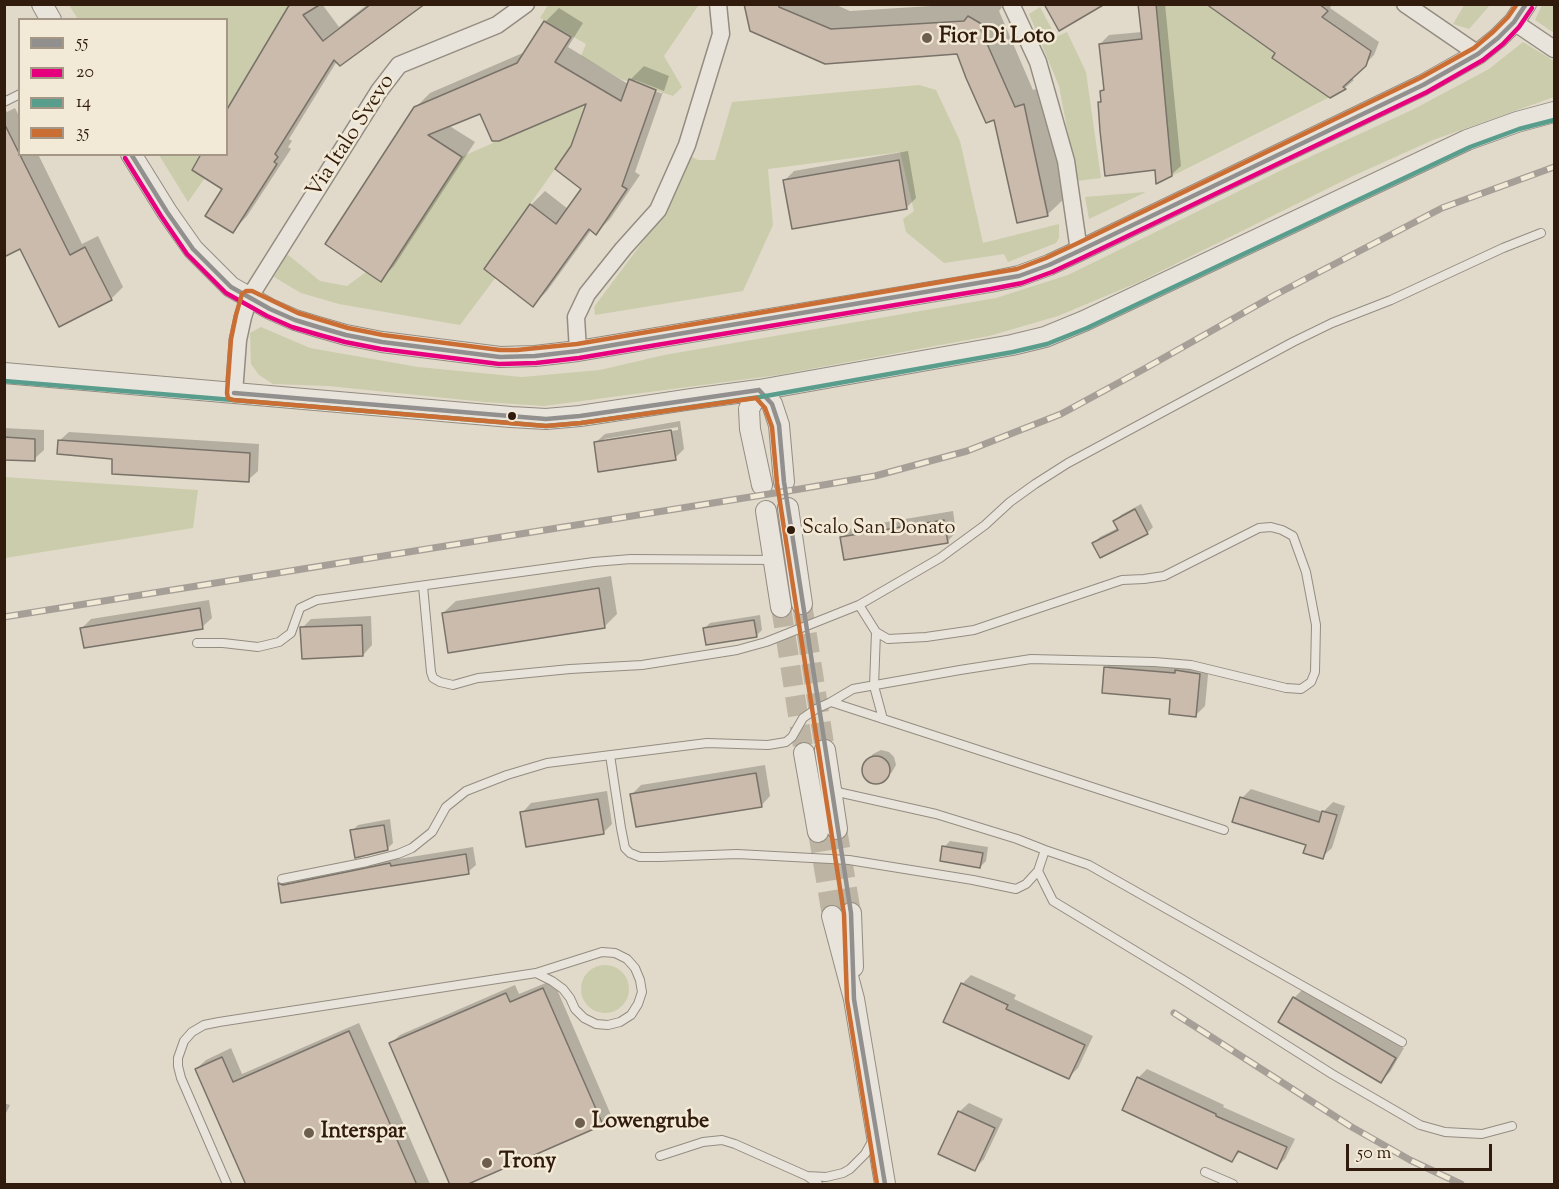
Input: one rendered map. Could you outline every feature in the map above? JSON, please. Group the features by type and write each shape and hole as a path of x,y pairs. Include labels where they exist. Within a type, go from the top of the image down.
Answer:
{"street":[{"path":"42,4 50,18"},
{"name":"Via Italo Svevo","path":"230,393 238,340 249,298 380,91 399,65 497,25 526,4"},
{"path":"578,351 576,317 587,294 658,210 687,145 721,34 718,4"},
{"path":"1011,4 1038,62 1060,139 1066,161 1079,251"},
{"path":"1405,4 1478,54"},
{"path":"132,156 193,249 231,287 249,298 295,320 346,335 382,342 500,357 535,356 578,351 1019,276 1079,251 1423,85 1478,54 1514,22 1526,4"},
{"path":"1514,22 1554,49"},
{"path":"4,373 546,419 759,390 1012,345 1045,337 1084,321 1467,140 1517,122 1554,112"},
{"path":"759,390 772,404 779,425 784,482"},
{"path":"759,390 749,409 750,429 762,485"},
{"path":"788,508 802,604"},
{"path":"766,511 781,607"},
{"path":"825,750 837,829"},
{"path":"804,753 818,832"},
{"path":"851,913 854,999"},
{"path":"832,916 854,999 885,1185"}],"lane":[{"path":"4,102 18,95"},
{"path":"423,586 431,672 433,678 453,685 478,678 642,665 737,650 766,642 859,605 940,558 985,525 1010,502 1068,463 1293,342 1541,233"},
{"path":"282,879 367,862 412,848 432,832 446,807 466,791 547,763 707,743 768,745 786,741 792,737 803,718 853,689 1031,659 1191,665 1286,688 1301,689 1311,682 1315,672 1316,625 1306,572 1293,536 1270,527 1258,528 1164,576 1122,580 975,630 926,637 888,639 876,632 859,605"},
{"path":"197,643 258,647 279,642 291,633 300,609 317,600 594,561 774,560"},
{"path":"876,632 874,686 883,719"},
{"path":"831,702 1224,830"},
{"path":"610,755 625,848 640,857 737,854 849,860 1016,889 1026,884 1038,871 1045,850"},
{"path":"832,791 936,814 1017,839 1089,865 1402,1042"},
{"path":"1038,871 1053,901 1332,1074 1420,1125 1445,1132 1482,1134 1512,1126"},
{"path":"227,1185 178,1066 178,1058 184,1041 192,1032 204,1025 219,1022 536,973 602,952 615,953 627,959 635,968 642,992 631,1015 620,1022 608,1025 596,1024 584,1018 575,1009 570,998 562,989 536,973"},
{"path":"807,1176 826,1177 850,1169 865,1154 877,1135"},
{"path":"660,1156 703,1142 722,1140 807,1176 818,1185"},
{"path":"1205,1172 1233,1185"}],"green space":[{"path":"1465,4 1490,4 1469,29 1453,24"},
{"path":"69,5 321,5 298,18 228,131 228,18 77,18"},
{"path":"548,5 698,5 664,56 682,87 673,96 621,79 581,56 586,44 540,18"},
{"path":"1138,5 1237,5 1281,45 1346,89 1156,184"},
{"path":"1542,5 1554,5 1554,33 1535,20"},
{"path":"1040,7 1056,37 1067,32 1086,72 1101,178 1077,181 1059,86 1029,14"},
{"path":"1523,42 1554,61 1554,97 1433,140 1353,176 1139,282 1058,316 989,336 778,375 544,406 328,386 273,384 259,375 251,364 250,333 261,327 310,348 418,367 522,377 600,370 664,355 996,298 1068,275 1292,165 1414,109 1489,69"},
{"path":"919,85 936,90 960,141 983,243 1059,224 1059,238 1056,243 1008,262 1004,254 944,263 906,232 903,219 914,211 900,152 768,169 773,225 743,291 595,315 594,307 664,213 688,155 698,160 715,160 732,102"},
{"path":"606,93 583,159 555,169 530,204 543,214 460,325 339,304 301,293 274,277 287,254 320,281 347,286 366,272 446,146 461,157 493,143 487,129"},
{"path":"160,156 220,156 188,202"},
{"path":"1144,193 1089,219 1085,197"},
{"path":"5,477 198,490 193,528 5,558"},
{"path":"600,965 610,965 625,975 629,989 628,998 619,1009 610,1013 600,1013 585,1003 581,994 581,984 591,969"}],"building":[{"path":"291,4 321,4 303,15 323,41 371,4 425,4 340,66 334,60 275,154 278,157 274,162 277,164 233,233 205,216 222,189 192,170 200,156 228,156 228,108"},
{"path":"744,4 778,4 779,7 831,29 964,21 968,16 985,26 981,30 1015,107 1024,104 1048,216 1017,223 994,120 986,123 957,54 825,64 750,31"},
{"path":"1044,4 1105,4 1059,31"},
{"path":"1138,4 1156,4 1172,176 1156,184 1155,170 1105,176 1100,131 1098,102 1101,102 1100,91 1104,90 1099,44 1142,39"},
{"path":"1206,4 1319,4 1328,11 1322,17 1371,51 1366,66 1343,87 1346,89 1330,98 1272,58 1275,53"},
{"path":"544,21 571,37 555,62 621,101 629,79 656,90 622,186 627,189 596,235 589,229 533,307 484,269 530,204 556,224 581,189 555,169 571,146 586,104 499,141 492,141 480,114 428,135 462,157 381,282 325,244 414,107 517,63"},
{"path":"4,123 18,151 18,156 20,156 70,255 85,247 112,300 59,327 20,249 4,257"},
{"path":"899,160 907,209 792,229 783,180"},
{"path":"671,430 676,460 598,472 594,442"},
{"path":"4,437 35,439 35,461 4,460"},
{"path":"58,440 250,453 249,482 112,474 112,459 57,454"},
{"path":"1135,509 1148,534 1100,558 1092,543 1118,530 1113,521"},
{"path":"944,520 948,543 844,560 840,537"},
{"path":"599,588 605,628 448,653 442,613"},
{"path":"200,608 203,629 84,648 80,628"},
{"path":"754,620 757,637 706,645 703,628"},
{"path":"362,625 363,656 302,659 300,627"},
{"path":"1104,667 1175,673 1175,670 1200,674 1196,717 1169,714 1170,699 1102,693"},
{"path":"876,756 886,760 890,770 886,780 876,784 866,780 862,770 866,760"},
{"path":"756,773 762,807 636,827 630,794"},
{"path":"1240,797 1319,822 1322,811 1337,815 1323,859 1303,853 1306,845 1232,822"},
{"path":"598,799 604,834 526,847 520,812"},
{"path":"384,825 388,850 355,858 350,830"},
{"path":"942,846 983,853 980,868 940,861"},
{"path":"466,854 469,874 281,903 278,883 283,885 390,863 391,866"},
{"path":"961,983 1008,1005 1006,1009 1085,1045 1069,1079 943,1022"},
{"path":"543,988 603,1125 466,1185 450,1185 389,1043 506,993 510,1002"},
{"path":"1293,997 1396,1058 1381,1083 1278,1022"},
{"name":"Interspar","path":"349,1031 417,1185 246,1185 195,1069 222,1057 233,1082"},
{"path":"1137,1077 1216,1116 1287,1147 1277,1169 1238,1151 1232,1162 1122,1110"},
{"path":"958,1111 995,1128 975,1171 938,1154"}],"tunnel":[{"path":"802,604 825,750"},
{"path":"781,607 804,753"},
{"path":"837,829 851,913"},
{"path":"818,832 832,916"}],"railway":[{"path":"4,617 800,489 875,476 967,451 1061,414 1275,295 1442,208 1554,167"},
{"path":"1174,1013 1350,1126 1410,1160 1461,1184"}],"transit line":[{"name":"35","path":"877,1184 847,1000 844,914 777,483 772,427 765,408 756,398 546,426 233,400 228,398 227,393 231,339 242,294 252,291 298,313 348,328 383,335 500,350 517,350 577,344 1017,269 1076,244 1420,78 1474,48 1508,17 1517,4"},
{"name":"55","path":"132,156 193,249 231,287 270,309 318,327 382,342 500,357 535,356 578,351 1019,276 1079,251 1423,85 1478,54 1514,22 1526,4"},
{"name":"20","path":"125,158 187,254 226,293 267,316 316,334 381,349 499,364 536,363 579,358 1022,283 1082,258 1427,92 1483,60 1503,44 1532,8"},
{"name":"14","path":"4,381 546,426 760,397 1047,344 1087,328 1470,147 1519,129 1554,120"},
{"name":"55","path":"759,390 772,404 779,425 784,482 851,913 854,999 885,1184"},
{"name":"55","path":"234,393 546,419 759,390"}],"place":[{"name":"Fior Di Loto","path":"927,38"},
{"name":"Scalo San Donato","path":"791,530"},
{"name":"Lowengrube","path":"580,1123"},
{"name":"Interspar","path":"309,1133"},
{"name":"Trony","path":"487,1163"}]}
